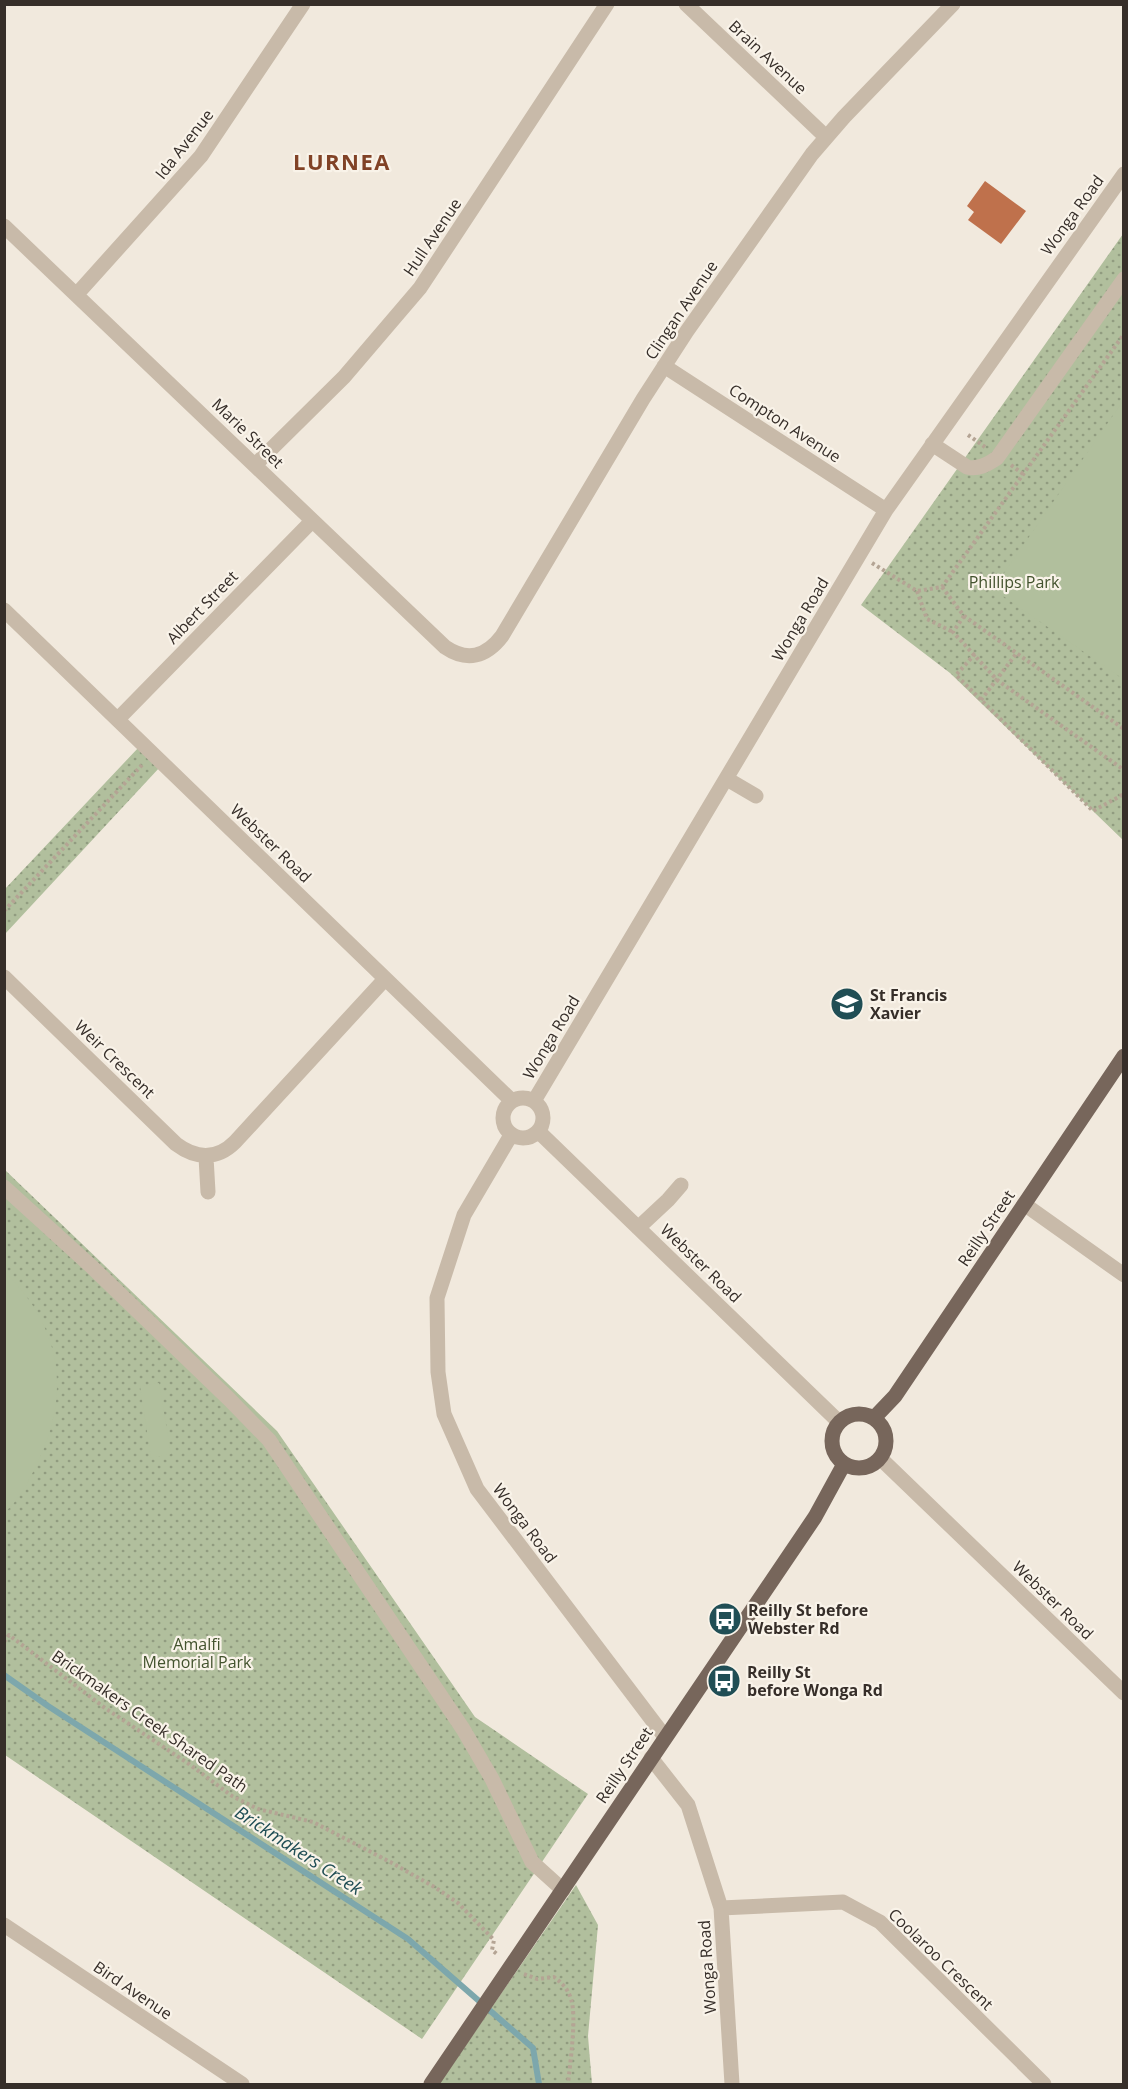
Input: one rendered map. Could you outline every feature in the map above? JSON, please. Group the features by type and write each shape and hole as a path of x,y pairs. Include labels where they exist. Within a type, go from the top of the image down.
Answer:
{"main road":[{"name":"Reilly Street","path":"874,1418 895,1396 1124,1056"},
{"path":"856,1413 874,1418 885,1432 885,1450 880,1458 872,1465 863,1468 853,1468 844,1464 832,1449 833,1430 839,1422 846,1416 856,1413"},
{"name":"Reilly Street","path":"431,2085 815,1516 844,1464"}],"street":[{"name":"Ida Avenue","path":"77,294 201,156 303,4"},
{"name":"Hull Avenue","path":"255,465 344,377 420,288 608,4"},
{"name":"Brain Avenue","path":"686,4 826,137"},
{"name":"Clingan Avenue","path":"471,655 487,651 502,636 664,366 826,137 953,4"},
{"name":"Wonga Road","path":"534,1101 886,510 1124,174"},
{"name":"Marie Street","path":"4,226 445,647 457,653 471,655"},
{"path":"932,444 967,467 986,465 997,458 1124,279"},
{"name":"Compton Avenue","path":"664,366 886,510"},
{"name":"Albert Street","path":"118,719 312,521"},
{"name":"Webster Road","path":"4,610 512,1101"},
{"path":"727,778 756,796"},
{"name":"Weir Crescent","path":"4,977 176,1144 190,1153 206,1157"},
{"path":"208,1192 206,1157 221,1152 236,1142 385,979"},
{"path":"523,1098 534,1101 542,1111 542,1125 534,1135 523,1138 511,1135 507,1130 503,1118 504,1111 512,1101 523,1098"},
{"name":"Webster Road","path":"538,1131 839,1422"},
{"name":"Wonga Road","path":"511,1135 464,1215 437,1298 438,1372 444,1414 477,1489 665,1737"},
{"path":"638,1228 681,1185"},
{"path":"4,1187 92,1267 269,1440 464,1729 492,1779 532,1862 563,1890"},
{"path":"1024,1204 1124,1275"},
{"name":"Webster Road","path":"880,1458 1124,1694"},
{"name":"Wonga Road","path":"651,1758 688,1805 721,1908 732,2085"},
{"name":"Coolaroo Crescent","path":"721,1908 843,1902 871,1917 880,1922 1044,2085"},
{"name":"Bird Avenue","path":"4,1925 242,2085"}],"path":[{"path":"917,591 942,587 1124,334"},
{"path":"859,555 917,591 927,619 953,632 998,680 1124,770"},
{"path":"942,587 964,616 1124,729"},
{"path":"953,632 964,616"},
{"path":"975,654 956,675 1093,811 1124,794"},
{"path":"981,700 1017,654"},
{"path":"4,911 153,754"},
{"name":"Brickmakers Creek Shared Path","path":"5,1641 9,1635 105,1708 189,1764 232,1796 258,1809 313,1822 361,1845 436,1888 458,1903 494,1940 492,1950"},
{"path":"524,1975 537,1979 554,1977 564,1984 572,2000 568,2085"}],"green space":[{"name":"Phillips Park","path":"1123,234 1123,840 950,673 861,605"},
{"path":"1123,401 1123,679 993,589"},
{"path":"139,747 160,767 5,934 4,890"},
{"name":"Amalfi Memorial Park","path":"4,1169 277,1431 475,1717 588,1794 422,2039 5,1755"},
{"path":"5,1272 24,1293 39,1315 49,1338 55,1362 57,1386 55,1411 37,1464 19,1496 5,1512"},
{"path":"159,1383 171,1454 151,1458 140,1386"},
{"path":"576,1885 598,1925 588,2036 592,2084 439,2084"}],"building":[{"path":"985,181 1026,211 1001,244 968,220 974,212 967,206"}],"waterway":[{"name":"Brickmakers Creek","path":"4,1675 48,1706 408,1939 533,2048 539,2084"}],"place":[{"name":"St Francis Xavier","path":"847,1004"},
{"name":"Reilly St before Webster Rd","path":"725,1619"},
{"name":"Reilly St before Wonga Rd","path":"724,1681"}],"district":[{"name":"LURNEA","path":"342,161"}]}
